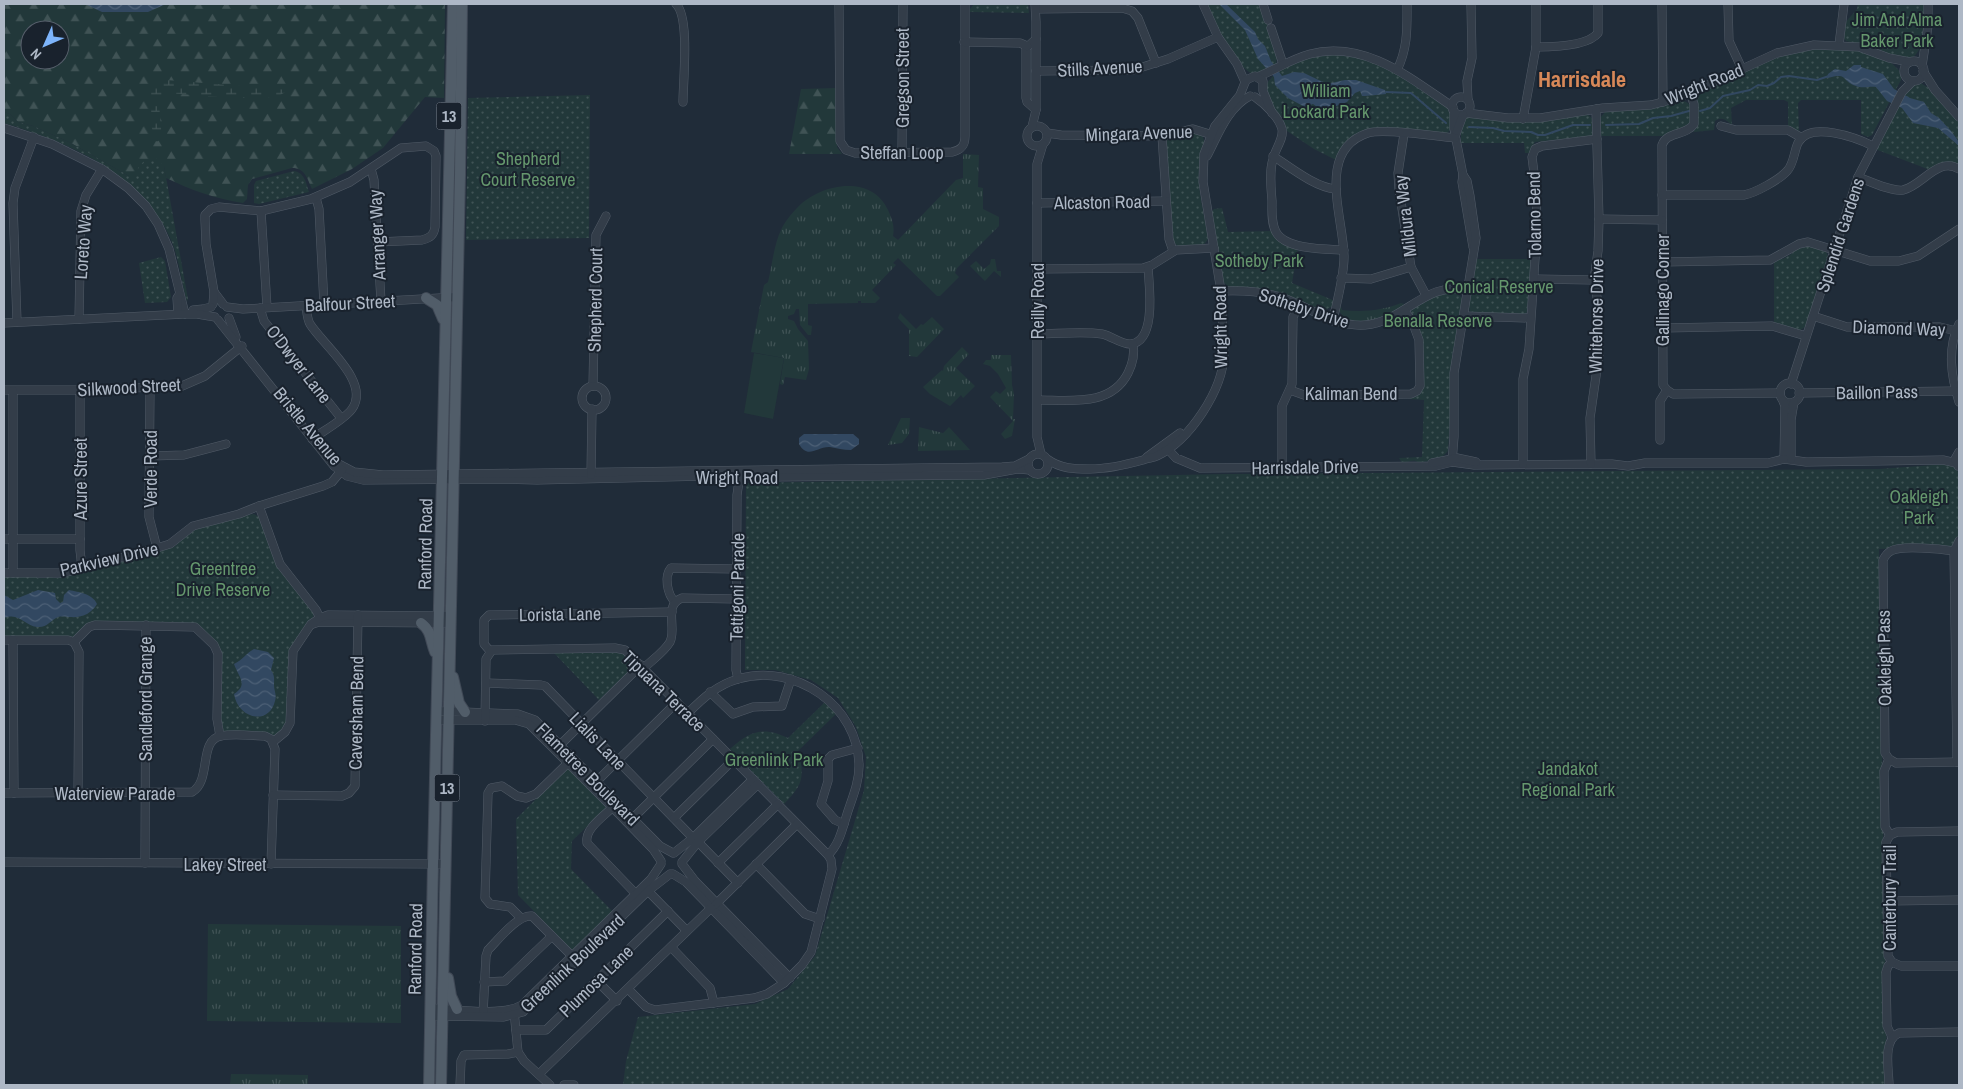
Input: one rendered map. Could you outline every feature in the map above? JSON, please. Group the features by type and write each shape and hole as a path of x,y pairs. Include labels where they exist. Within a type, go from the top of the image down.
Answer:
{"main road":[{"name":"Ranford Road","path":"440,1085 451,620 445,297 453,4"},
{"name":"Ranford Road","path":"429,1085 436,716 439,619 457,297 462,4"},
{"path":"426,298 437,305 445,325"},
{"path":"421,623 429,630 434,650 438,657"},
{"path":"450,667 459,703 465,712"},
{"path":"443,960 448,976 448,986 457,1009"}],"street":[{"path":"676,4 680,9 684,24 683,102"},
{"name":"Steffan Loop","path":"839,4 840,141 842,147 850,153 952,152 958,151 963,146 965,136 965,4"},
{"name":"Gregson Street","path":"902,4 902,153"},
{"path":"1203,4 1218,38 1237,64 1246,94 1253,96 1272,113 1280,125 1282,134 1273,156 1271,172 1274,226 1277,234 1286,241 1305,247 1344,250"},
{"path":"1253,96 1263,87 1275,69 1270,24 1263,4"},
{"path":"1397,70 1407,44 1407,4"},
{"path":"1458,125 1469,102 1467,81 1472,58 1472,4"},
{"path":"1523,119 1536,47 1536,4"},
{"path":"1536,47 1557,46 1591,40 1598,32 1598,4"},
{"path":"1662,4 1663,102"},
{"path":"1728,4 1729,41 1742,69"},
{"path":"1839,45 1844,4"},
{"path":"1928,4 1923,69 1916,80 1935,90"},
{"path":"1036,126 1047,133 1044,143 1037,146 1028,140 1027,134 1036,126 1035,6 1122,8 1132,10 1138,18 1156,63"},
{"name":"Stills Avenue","path":"1036,71 1127,71 1156,63 1218,38"},
{"path":"1036,39 1028,46 1025,54 1026,98 1027,102 1036,111"},
{"path":"964,42 1020,43 1028,46"},
{"name":"Wright Road","path":"1469,102 1485,114 1523,119 1546,118 1596,109 1663,102 1690,94 1777,53 1797,47 1821,44 1859,48 1889,58 1912,62 1923,69"},
{"path":"1905,74 1905,66 1912,62 1925,46"},
{"path":"1244,85 1248,78 1311,54 1339,51 1369,56 1397,70 1454,109"},
{"name":"Wright Road","path":"1889,58 1905,74 1916,80"},
{"path":"1237,64 1255,76 1263,87 1272,113"},
{"path":"1923,69 1935,90 1959,118"},
{"name":"Splendid Gardens","path":"1791,384 1858,177 1902,92 1905,74"},
{"name":"Splendid Gardens","path":"1902,92 1916,80"},
{"path":"1454,460 1454,373 1476,230 1467,180 1463,175 1458,125 1453,102 1467,81"},
{"name":"Wright Road","path":"1213,135 1217,123 1237,98 1244,85"},
{"name":"Gallinago Corner","path":"1667,390 1663,383 1662,328 1663,142 1668,137 1687,131 1694,124 1694,104 1690,94"},
{"path":"1435,95 1463,97 1469,102"},
{"name":"Wright Road","path":"888,472 984,475 1018,469 1030,470 1038,474 1046,469 1060,467 1098,469 1118,467 1143,459 1168,445 1192,425 1200,416 1212,394 1224,364 1221,291 1203,190 1205,149 1213,135 1237,106 1253,96"},
{"name":"Whitehorse Drive","path":"1591,464 1590,418 1599,356 1598,303 1594,280 1598,251 1599,219 1596,109"},
{"name":"Wright Road","path":"1458,125 1485,114"},
{"path":"1333,321 1344,250 1336,189 1340,160 1345,149 1354,140 1373,132 1404,134 1458,125"},
{"path":"1721,126 1736,130 1788,130 1802,138"},
{"path":"4,128 34,137 102,169 128,188 146,206 158,224 172,258 179,295 182,298 181,312"},
{"name":"Mingara Avenue","path":"1047,133 1061,135 1162,136 1190,129 1213,135"},
{"path":"1662,195 1744,195 1753,193 1788,170 1802,138 1813,133 1834,133 1857,138 1873,146"},
{"name":"Mildura Way","path":"1404,134 1398,185 1411,267 1426,295"},
{"name":"Mingara Avenue","path":"1044,143 1061,135"},
{"path":"1162,136 1169,239 1173,251"},
{"path":"17,320 13,203 15,188 34,137"},
{"name":"Tolarno Bend","path":"1523,464 1523,379 1529,349 1537,228 1536,189 1532,157 1534,151 1542,146 1598,139"},
{"name":"Reilly Road","path":"1037,164 1044,143"},
{"name":"Reilly Road","path":"1030,457 1037,437 1038,400 1037,164 1032,144"},
{"path":"216,319 210,311 214,292 206,238 205,220 207,212 214,207 261,212 316,198 341,187 401,148 426,146 434,151 436,156 433,234 422,240 378,242"},
{"path":"1273,156 1302,175 1328,188 1336,189"},
{"path":"1858,177 1899,190 1907,189 1939,168 1948,166 1959,169"},
{"name":"Loreto Way","path":"80,317 81,211 86,195 102,169"},
{"name":"Arranger Way","path":"370,169 374,180 381,301"},
{"path":"316,198 319,209 324,304"},
{"name":"Alcaston Road","path":"1037,203 1166,201"},
{"path":"261,212 263,308"},
{"name":"Shepherd Court","path":"593,386 596,235 606,216"},
{"path":"1599,219 1662,220"},
{"path":"1662,262 1770,260 1799,244 1808,242 1870,260 1899,261 1918,256 1959,229"},
{"path":"1037,269 1148,267 1173,251 1214,248"},
{"path":"1037,334 1102,334 1127,344 1133,344 1144,334 1150,314 1148,267"},
{"path":"1341,278 1371,279 1411,267"},
{"path":"1534,279 1594,280"},
{"name":"Sotheby Drive","path":"1221,291 1243,290 1279,297 1333,321 1353,325 1384,321 1426,295 1450,289 1468,291"},
{"path":"214,292 230,312 229,317"},
{"name":"Balfour Street","path":"4,322 47,318 181,312 201,310 212,305 225,305 244,309 457,297"},
{"path":"1282,467 1282,406 1290,390 1293,375 1293,317 1299,305"},
{"path":"306,306 310,324 356,383 357,394 355,404 349,412 314,438"},
{"name":"O'Dwyer Lane","path":"263,308 264,321 341,418"},
{"name":"Balfour Street","path":"181,312 223,321 244,309"},
{"name":"Kaliman Bend","path":"1290,390 1304,395 1412,394 1415,392 1420,386 1419,340 1412,321 1404,310"},
{"path":"1464,316 1530,318"},
{"name":"Diamond Way","path":"1813,316 1847,327 1958,327"},
{"name":"Bristle Avenue","path":"229,317 233,332 241,347"},
{"name":"Balfour Street","path":"4,318 17,320"},
{"name":"Bristle Avenue","path":"216,319 342,470 380,478 447,476"},
{"path":"1662,328 1772,326 1806,336"},
{"path":"1958,327 1951,357 1959,402"},
{"path":"1038,400 1094,400 1111,393 1123,381 1131,366 1134,357 1133,344"},
{"name":"Silkwood Street","path":"4,390 80,390 182,386 196,382 241,347"},
{"path":"1660,440 1660,400 1667,390 1673,394 1781,397 1788,403 1798,399 1799,393 1798,387 1791,384 1784,386 1781,397 1785,406 1788,457"},
{"path":"593,386 603,391 608,398 600,408 592,409 578,398 586,389 593,386"},
{"name":"Verde Road","path":"150,388 150,517 157,548"},
{"name":"Azure Street","path":"80,390 80,539 82,568"},
{"path":"13,391 14,573"},
{"name":"Baillon Pass","path":"1799,393 1956,391"},
{"path":"1788,457 1794,402"},
{"path":"591,475 592,409"},
{"name":"Reilly Road","path":"1037,437 1044,457"},
{"path":"150,456 184,455 226,444"},
{"name":"Harrisdale Drive","path":"1168,445 1173,456 1200,468 1426,466 1435,461 1454,460 1480,465 1612,464 1628,466 1645,463 1768,463 1788,457 1818,461 1943,460 1958,467"},
{"path":"1958,452 1958,467"},
{"name":"Harrisdale Drive","path":"1943,460 1958,452"},
{"path":"1030,457 1028,464 1030,470"},
{"name":"Wright Road","path":"447,476 497,475 538,480 591,475 888,472 1006,467 1015,466 1030,457 1044,457 1060,467"},
{"path":"1044,457 1048,464 1046,469"},
{"name":"Parkview Drive","path":"4,573 64,573 157,548 170,544 193,526 239,514 259,506 314,490 332,482 342,470"},
{"name":"Tettigoni Parade","path":"736,473 736,670 738,678"},
{"path":"259,506 280,564 316,610 320,618"},
{"path":"4,539 80,539"},
{"path":"1889,759 1896,763 1958,762 1954,551 1959,541"},
{"name":"Oakleigh Pass","path":"1890,835 1885,826 1884,770 1889,759 1886,753 1883,560 1888,552 1899,549 1954,551"},
{"path":"675,602 668,591 668,572 671,568 737,569"},
{"path":"558,747 670,642 672,612 675,602 682,598 737,599"},
{"name":"Lorista Lane","path":"490,652 484,644 484,620 489,615 672,612"},
{"path":"273,742 285,732 290,724 291,657 311,624 328,615 421,623 439,619"},
{"path":"311,624 358,619 451,620"},
{"name":"Caversham Bend","path":"274,795 342,796 349,793 355,786 358,619"},
{"path":"74,642 92,626 146,625 192,626 197,628 214,645 218,654 217,719 220,736 265,736 271,739 275,749 271,864"},
{"name":"Sandleford Grange","path":"145,863 146,625"},
{"path":"4,640 68,640 74,642 79,652 78,794"},
{"path":"13,640 14,794"},
{"name":"Tipuana Terrace","path":"490,652 496,649 616,648 625,650 828,855"},
{"path":"485,717 486,659 490,652"},
{"path":"628,989 651,1010 761,996 787,981 811,952 832,869 831,860 828,855 836,847 858,783 858,748 848,724 835,706 816,691 791,679 757,675 738,678 710,692 688,713"},
{"path":"710,692 732,714 753,707 779,707 784,704 791,679"},
{"name":"Lialis Lane","path":"486,684 544,686 738,883"},
{"path":"597,781 677,702"},
{"name":"Flametree Boulevard","path":"448,716 465,712 485,717"},
{"name":"Flametree Boulevard","path":"436,716 485,717 515,720 529,724 571,760 653,849 661,863"},
{"name":"Waterview Parade","path":"4,793 185,793 195,790 201,783 209,746 213,740 220,736"},
{"path":"633,818 713,738"},
{"path":"844,824 835,820 821,804 828,781 828,759 832,755 858,748"},
{"path":"674,818 734,759"},
{"path":"571,760 536,794 526,798 517,796 502,786 491,788 487,798 485,898 490,904 510,907 524,916 532,916 575,959"},
{"name":"Flametree Boulevard","path":"571,760 597,781 660,846 673,853"},
{"name":"Greenlink Boulevard","path":"430,1012 514,1012 531,1006 654,876 666,854 673,853 695,840 755,781"},
{"path":"718,863 778,804"},
{"path":"613,807 590,830 586,843 636,894"},
{"path":"539,1074 617,1001 797,824"},
{"name":"Canterbury Trail","path":"1959,831 1897,832 1890,835 1886,842 1888,956 1892,962 1901,966 1959,966"},
{"name":"Greenlink Boulevard","path":"575,959 648,891 671,874 680,870 695,840"},
{"path":"673,853 679,856 691,877 714,906"},
{"name":"Lakey Street","path":"4,862 446,864"},
{"path":"661,863 664,870 686,882 714,906 787,981"},
{"path":"756,864 806,914 820,919"},
{"path":"648,891 688,931"},
{"path":"1887,901 1959,900"},
{"name":"Plumosa Lane","path":"516,1030 546,1030 668,911"},
{"path":"483,1013 485,963 488,950 524,916"},
{"path":"484,982 505,982 552,936"},
{"path":"671,947 710,988 714,1003"},
{"path":"1892,962 1886,972 1887,1026 1892,1037"},
{"path":"597,981 617,1001"},
{"name":"Greenlink Boulevard","path":"442,1012 457,1009 483,1013"},
{"path":"514,1012 518,1052 524,1061 550,1085"},
{"path":"1890,1085 1889,1044 1892,1037 1899,1033 1959,1032"},
{"path":"460,1085 461,1061 464,1055 518,1052"},
{"path":"564,1085 574,1085"}],"green space":[{"path":"4,4 445,4 444,98 425,97 383,148 352,169 312,189 303,172 296,168 252,179 248,185 247,199 243,203 204,194 166,178 164,166 137,176 129,176 69,142 33,126 18,122 10,114 4,112"},
{"path":"974,4 1028,4 1029,13 970,12"},
{"path":"1205,4 1261,4 1277,57 1276,64 1257,74 1247,71 1226,43"},
{"name":"Jim And Alma Baker Park","path":"1858,4 1926,4 1923,41 1916,54 1911,59 1900,59 1880,50 1846,41 1843,37 1844,24 1857,9"},
{"path":"1821,48 1853,50 1875,55 1894,65 1901,73 1901,80 1872,135 1868,137 1861,134 1861,100 1801,100 1798,103 1799,132 1788,127 1788,102 1784,100 1746,100 1731,108 1732,125 1726,120 1720,119 1715,121 1714,130 1694,132 1697,96 1701,92 1774,59 1805,50"},
{"name":"William Lockard Park","path":"1329,54 1356,56 1388,68 1450,110 1451,129 1446,134 1364,132 1336,160 1314,149 1284,129 1273,110 1266,85 1278,72 1294,63"},
{"path":"166,80 289,90 277,97 237,98 165,93 159,104 162,139 156,142 149,118 149,89"},
{"path":"1920,83 1936,95 1959,122 1959,166 1930,170 1875,149 1904,95 1914,84"},
{"path":"836,88 837,147 842,154 789,154 801,89"},
{"name":"Shepherd Court Reserve","path":"590,95 589,238 466,240 468,98"},
{"path":"1683,101 1690,105 1692,110 1689,125 1665,136 1601,136 1600,118 1606,111 1653,108"},
{"path":"4,112 10,114 18,122 33,126 69,142 129,176 137,176 138,168 144,161 156,158 164,166 187,301 171,240 158,217 142,196 123,179 78,151 54,140 4,123"},
{"path":"1587,114 1594,120 1595,131 1592,136 1535,142 1529,153 1525,153 1524,143 1461,143 1461,129 1464,119 1467,117 1541,122"},
{"path":"1189,132 1201,134 1204,142 1199,177 1200,195 1208,239 1203,246 1178,246 1173,242 1165,145 1169,137"},
{"path":"963,154 979,155 978,187 983,188 983,209 999,217 999,226 957,268 955,273 959,277 940,296 937,296 898,258 893,263 896,265 872,290 880,298 875,303 861,303 861,301 858,301 858,303 808,304 808,325 812,326 811,335 808,335 800,325 799,309 796,309 794,314 788,316 788,319 794,321 808,341 809,369 806,380 785,377 783,385 780,384 784,358 751,352 764,285 768,282 779,236 790,216 797,208 818,193 844,186 858,187 870,191 880,198 892,220 893,236 898,240 956,180 963,178"},
{"path":"294,171 303,176 309,192 259,204 254,203 254,185 256,181"},
{"name":"Sotheby Park","path":"1222,208 1228,232 1272,231 1298,248 1292,283 1335,301 1333,306 1325,310 1267,291 1266,289 1229,287 1223,282 1211,212 1214,209"},
{"path":"1806,244 1825,250 1828,256 1807,323 1799,331 1774,322 1774,262 1781,258 1783,259"},
{"path":"161,257 165,261 171,297 167,302 145,303 139,263"},
{"path":"991,259 995,259 997,271 1001,271 1001,277 994,271 985,281 970,266 976,261 984,269 990,264"},
{"name":"Conical Reserve","path":"1476,259 1532,259 1527,312 1523,315 1505,316 1503,313 1474,315 1470,311"},
{"name":"Benalla Reserve","path":"1450,292 1457,293 1463,299 1457,339 1452,355 1454,359 1448,451 1441,458 1419,463 1413,461 1402,463 1399,458 1422,457 1424,400 1410,399 1424,368 1424,353 1411,311 1430,297"},
{"path":"1401,303 1407,305 1392,313 1370,320 1354,321 1345,319 1339,311 1339,306 1342,310 1365,311 1386,308"},
{"path":"900,313 916,329 932,317 944,329 917,357 909,356 909,329 898,318"},
{"path":"962,347 969,354 956,368 975,386 963,398 961,395 950,406 930,394 923,387 943,371 944,366"},
{"path":"754,353 784,358 773,419 744,413"},
{"path":"991,355 1011,355 1014,394 1013,419 1015,419 1012,436 1005,439 1001,434 1013,421 990,397 996,391 1000,394 1006,388 998,374 990,366 983,364 986,360 991,360"},
{"path":"901,418 910,418 909,434 902,443 888,445"},
{"path":"919,427 943,433 949,427 970,450 918,451"},
{"name":"Jandakot Regional Park","path":"1948,464 1956,468 1959,474 1959,536 1953,546 1879,549 1887,1085 623,1085 626,1061 638,1017 755,1004 788,989 815,956 864,790 866,757 856,727 838,698 811,680 775,670 745,670 746,483 1229,474 1879,469"},
{"name":"Greentree Drive Reserve","path":"254,514 259,517 271,552 280,571 314,612 313,619 293,647 287,722 283,730 274,736 226,733 221,729 219,724 222,663 199,626 94,623 72,638 4,638 4,576 36,576 37,578 46,578 52,576 53,578 59,578 80,572 81,574 87,570 174,547 191,531"},
{"path":"554,653 622,653 631,660 631,669 599,700"},
{"name":"Greenlink Park","path":"826,701 837,713 798,751 802,774 801,780 799,786 784,804 730,749 744,738 757,732 771,732 788,738"},
{"path":"568,767 607,807 572,841 571,869 615,914 575,953 518,895 516,819"},
{"path":"208,924 401,926 401,1023 207,1021"},
{"path":"231,1074 308,1075 308,1085 230,1085"}],"water":[{"path":"85,4 166,4 148,12 102,12"},
{"path":"1219,4 1226,4 1255,32 1258,39 1265,46 1271,61 1282,76 1294,72 1304,73 1327,84 1345,80 1356,80 1385,90 1386,94 1362,96 1360,91 1355,93 1347,102 1331,108 1320,109 1313,104 1305,107 1288,98 1275,85 1274,77 1258,59 1245,30"},
{"path":"1854,65 1861,65 1861,67 1883,74 1894,89 1910,98 1924,102 1931,113 1939,118 1951,131 1959,142 1959,146 1938,128 1913,123 1902,108 1887,101 1876,87 1858,87 1842,76 1827,78 1828,74 1835,69 1846,71"},
{"path":"804,434 853,434 859,439 859,444 851,450 825,447 809,452 802,449 799,444 799,438"},
{"path":"38,590 55,593 56,599 60,603 63,602 64,595 69,590 89,596 97,604 86,615 58,617 40,627 32,626 14,617 4,618 4,595 13,600"},
{"path":"254,649 268,652 274,658 271,670 274,678 276,699 272,709 267,714 260,716 247,714 241,709 234,694 242,684 234,664"}],"waterway":[{"path":"1700,111 1710,108 1723,96 1750,90 1758,85 1767,86 1781,77 1789,76 1817,80 1829,76"},
{"path":"1386,92 1411,93 1446,123"},
{"path":"1606,125 1639,124 1653,118 1689,111"},
{"path":"1469,127 1493,128 1504,131 1531,132 1545,135 1573,125 1590,125"}],"district":[{"name":"Harrisdale","path":"1582,79"}],"park label":[{"name":"Oakleigh Park","path":"1919,506"}]}
